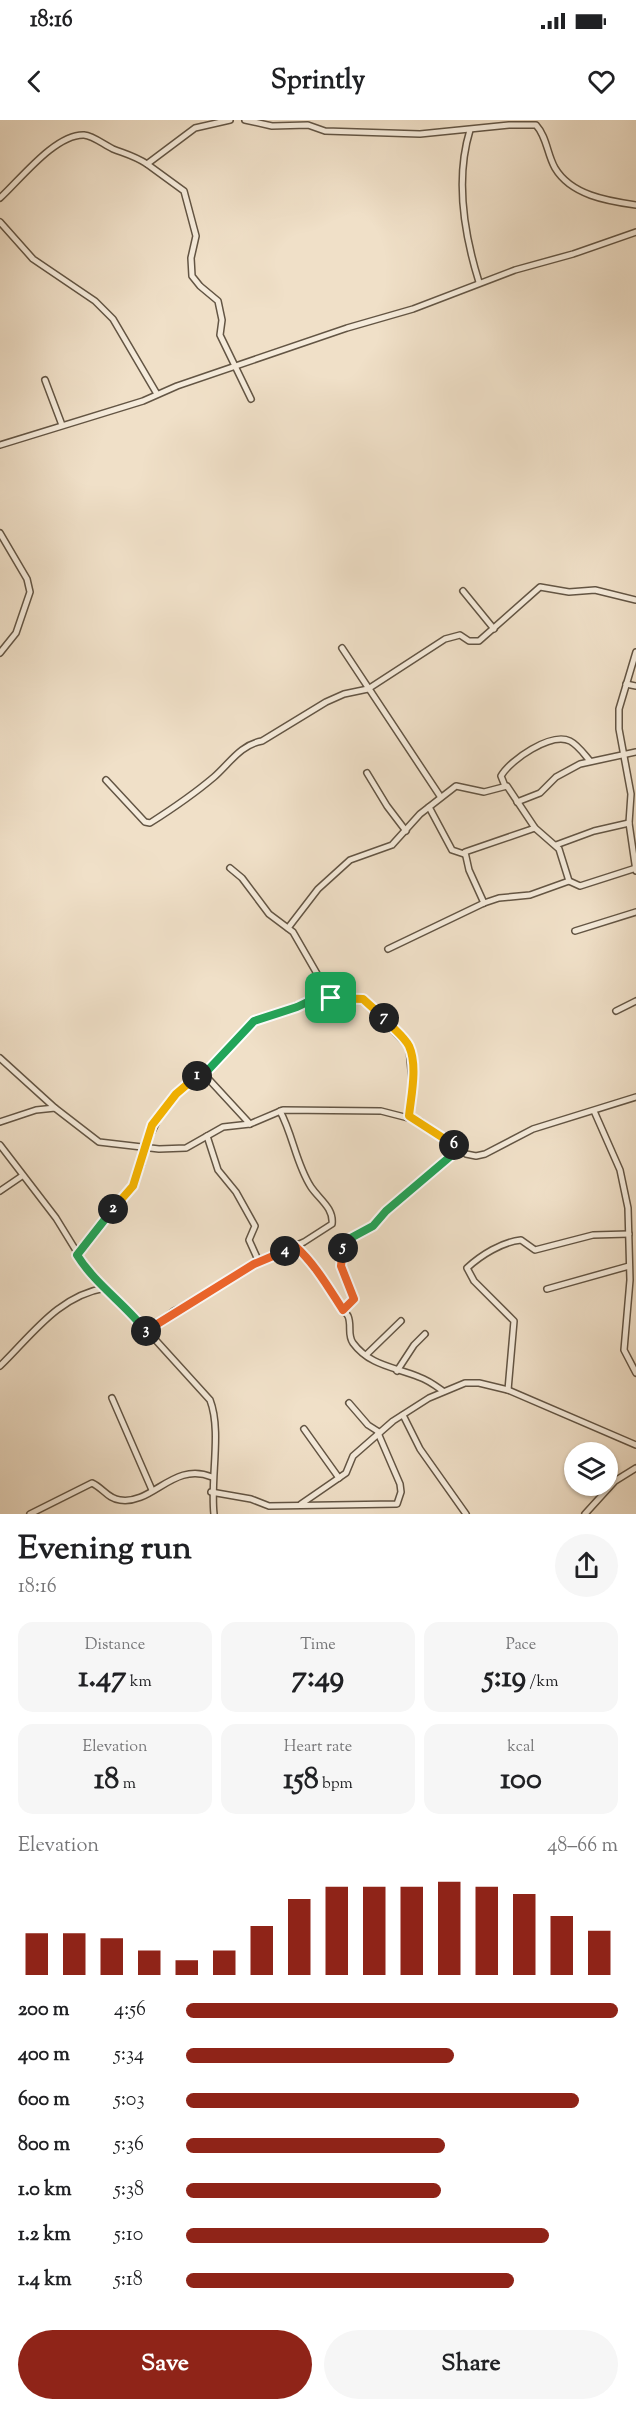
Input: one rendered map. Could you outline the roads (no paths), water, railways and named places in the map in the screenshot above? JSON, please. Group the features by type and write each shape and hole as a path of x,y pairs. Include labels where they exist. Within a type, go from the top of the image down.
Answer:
{"street":[{"path":"147,164 195,128 230,120"},
{"path":"245,120 272,126 309,125 325,130 420,134 509,125 536,125 544,136 555,168 568,184 581,191 636,205"},
{"path":"470,130 462,186 468,250 479,282"},
{"path":"0,198 49,149 82,135 116,150 130,153 177,184 188,201 196,236 191,258 192,276 200,286 218,300 222,320 220,335 251,399"},
{"path":"0,222 33,259 94,301 113,319 157,394"},
{"path":"0,445 143,401 235,366 413,309 479,282 543,260 573,254 636,232"},
{"path":"45,380 62,425"},
{"path":"0,533 27,579 30,592 16,633 0,653"},
{"path":"106,780 145,822 150,823 216,776 231,759 252,743 262,741 344,694 368,689 445,639 459,635 475,642 494,629 540,587 569,592 583,589 595,590 636,600"},
{"path":"463,591 494,629"},
{"path":"342,648 440,796"},
{"path":"388,949 499,898 530,895 569,881 580,886 636,869 629,823 631,794 619,709 636,652"},
{"path":"626,684 636,686"},
{"path":"569,881 563,855 556,845 535,828 510,789 505,786 501,776 530,750 557,739 573,742 590,761"},
{"path":"517,802 540,793 558,776 580,764 636,753"},
{"path":"367,773 387,806 406,831"},
{"path":"288,928 318,890 350,860 359,855 382,850 406,831 440,796 456,786 484,792 505,786"},
{"path":"429,807 452,850 465,854"},
{"path":"556,845 594,831 629,823"},
{"path":"465,854 467,851 535,828"},
{"path":"465,854 484,903"},
{"path":"230,868 242,878 269,914 296,936 331,998"},
{"path":"575,932 636,912"},
{"path":"77,1255 133,1186 152,1125 161,1113 176,1094 202,1073 254,1021 297,1007 318,997 363,999 407,1043 412,1066 409,1116"},
{"path":"616,1011 636,1001"},
{"path":"1,1060 55,1108 99,1142 144,1148 186,1148 223,1127 250,1124 280,1111 381,1111 409,1116 470,1155 485,1154 533,1129 636,1097"},
{"path":"202,1073 250,1124"},
{"path":"0,1122 36,1110 55,1108"},
{"path":"147,1332 174,1311 198,1300 259,1262 327,1228 333,1220 302,1169 280,1111"},
{"path":"594,1111 620,1170 628,1208 629,1266 633,1279 624,1350 636,1373"},
{"path":"207,1136 218,1170 236,1192 255,1226 249,1240 259,1262"},
{"path":"0,1145 56,1218 77,1255 210,1400 215,1420 212,1477 214,1514"},
{"path":"343,1310 354,1299 341,1266 344,1243 373,1226 386,1211 459,1149"},
{"path":"0,1191 22,1176"},
{"path":"508,1390 514,1321 474,1281 467,1268 486,1253 514,1240 521,1240 535,1250 593,1235 629,1234"},
{"path":"295,1246 321,1275 351,1324 351,1339 366,1355 379,1365 419,1377 444,1390"},
{"path":"547,1289 629,1266"},
{"path":"0,1366 40,1324 68,1301 77,1295 105,1287"},
{"path":"366,1355 401,1322"},
{"path":"398,1371 410,1350 425,1334"},
{"path":"301,1504 339,1478 347,1471 353,1456 403,1415 444,1390 471,1383 508,1390 636,1445"},
{"path":"112,1398 152,1490"},
{"path":"212,1492 251,1499 268,1506 399,1502 400,1484 379,1433 368,1425 349,1403"},
{"path":"403,1415 420,1449 465,1514"},
{"path":"304,1429 339,1478"},
{"path":"585,1514 615,1481 636,1468"},
{"path":"30,1514 93,1483 108,1496 123,1501 185,1475 202,1474 212,1477"}]}
